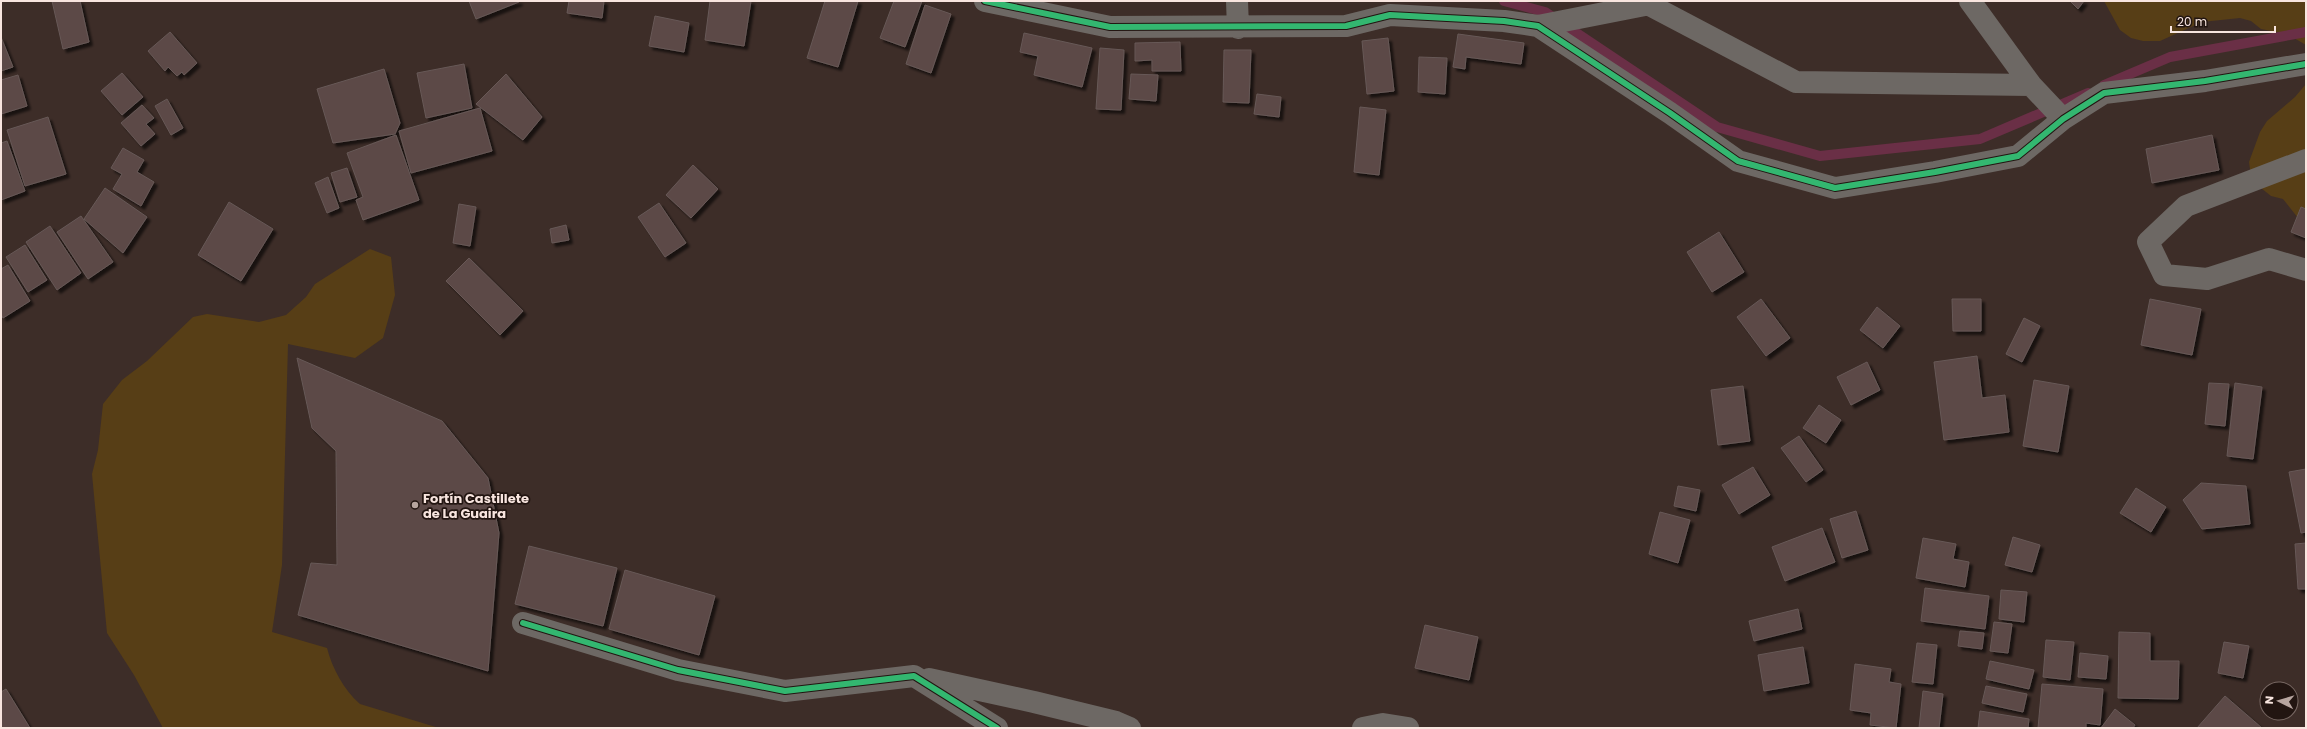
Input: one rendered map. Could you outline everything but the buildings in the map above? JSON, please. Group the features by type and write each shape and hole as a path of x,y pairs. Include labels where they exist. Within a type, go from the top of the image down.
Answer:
{"street":[{"path":"985,1 1110,27 1238,28 1346,26 1390,15 1504,21 1538,26 1646,3 1796,82 2031,85"},
{"path":"1237,1 1238,28"},
{"path":"1970,1 2031,85 2063,119"},
{"path":"1538,26 1670,113 1738,161 1835,188 1935,172 2018,156 2063,119 2104,93 2205,81 2306,64"},
{"path":"2306,160 2186,206 2148,242 2164,275 2207,279 2269,259 2306,270"},
{"path":"523,623 678,670 785,691 914,676 1034,702 1116,722 1130,728"},
{"path":"914,676 997,728"},
{"path":"1363,728 1383,724 1408,728"}],"shaded area":[{"path":"2104,1 2306,1 2306,45 2287,34 2261,29 2251,21 2240,18 2202,22 2160,41 2143,41 2131,38 2120,30"},
{"path":"2306,84 2306,224 2302,223 2283,199 2271,196 2261,188 2251,176 2249,162 2260,132 2267,121 2295,97"},
{"path":"370,249 391,257 395,295 383,338 355,358 288,344 282,565 272,632 327,648 339,678 360,704 439,728 163,728 134,675 107,633 92,474 98,450 103,404 122,380 147,361 193,317 207,314 259,322 286,315 306,297 315,284"}],"waterway":[{"path":"1504,1 1545,12 1717,127 1820,156 1980,139 2088,93"},
{"path":"2104,85 2170,57 2306,32"}],"cycle path":[{"path":"985,1 1110,27 1346,26 1390,15 1504,21 1538,26 1670,113 1738,161 1835,188 1935,172 2018,156 2063,119 2104,93 2205,81 2306,64"},
{"path":"523,623 678,670 785,691 914,676 997,728"}],"place":[{"name":"Fortín Castillete de La Guaira","path":"415,505"}]}
